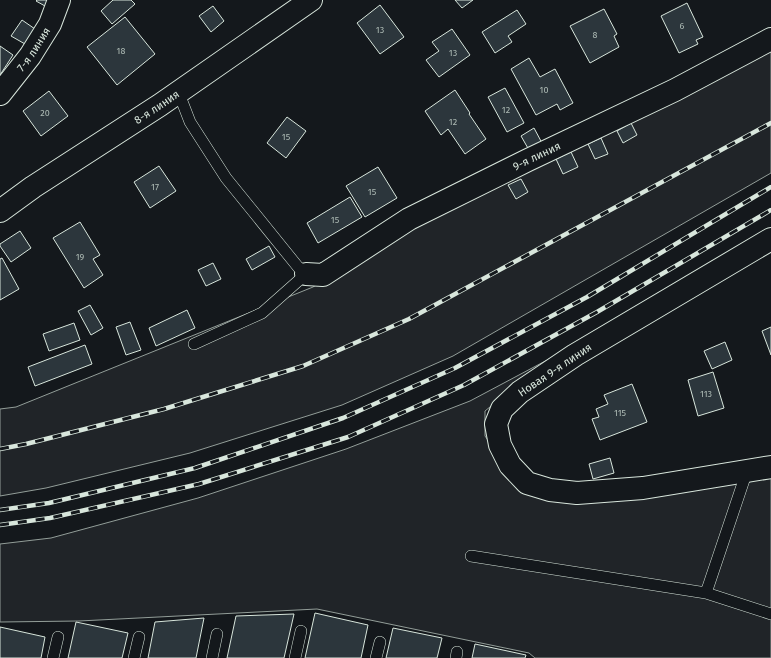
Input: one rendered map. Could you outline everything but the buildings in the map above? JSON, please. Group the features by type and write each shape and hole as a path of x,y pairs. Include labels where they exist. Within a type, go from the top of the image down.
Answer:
{"street":[{"name":"7-я линия","path":"0,94 30,56 50,24 59,0"},
{"name":"8-я линия","path":"0,211 33,187 153,109 311,0"},
{"name":"9-я линия","path":"306,274 323,275 409,219 675,90 771,39"},
{"name":"Новая 9-я линия","path":"771,239 568,359 520,392 502,409 496,424 500,445 510,465 527,483 550,490 578,493 643,488 771,467"}],"lane":[{"path":"178,91 190,122 226,178 298,267 306,274 262,313 194,344"},
{"path":"706,593 747,471"},
{"path":"471,556 706,593 771,614"},
{"path":"295,658 301,631"},
{"path":"212,658 217,634"},
{"path":"53,658 58,637"},
{"path":"134,658 139,637"},
{"path":"376,658 380,642"}],"shaded area":[{"path":"771,46 771,173 453,356 342,405 190,453 46,488 0,496 0,409 16,407 313,287 420,220"},
{"path":"566,350 485,411 485,436 520,487 771,476 771,658 535,658 529,653 317,609 79,621 0,622 0,544 51,538 198,498 346,449 470,401"}],"railway":[{"path":"0,449 26,444 164,409 303,366 409,319 771,123"},
{"path":"0,510 49,503 195,468 343,418 455,368 587,297 771,187"},
{"path":"0,525 50,518 199,484 348,437 464,385 597,312 771,210"}]}
